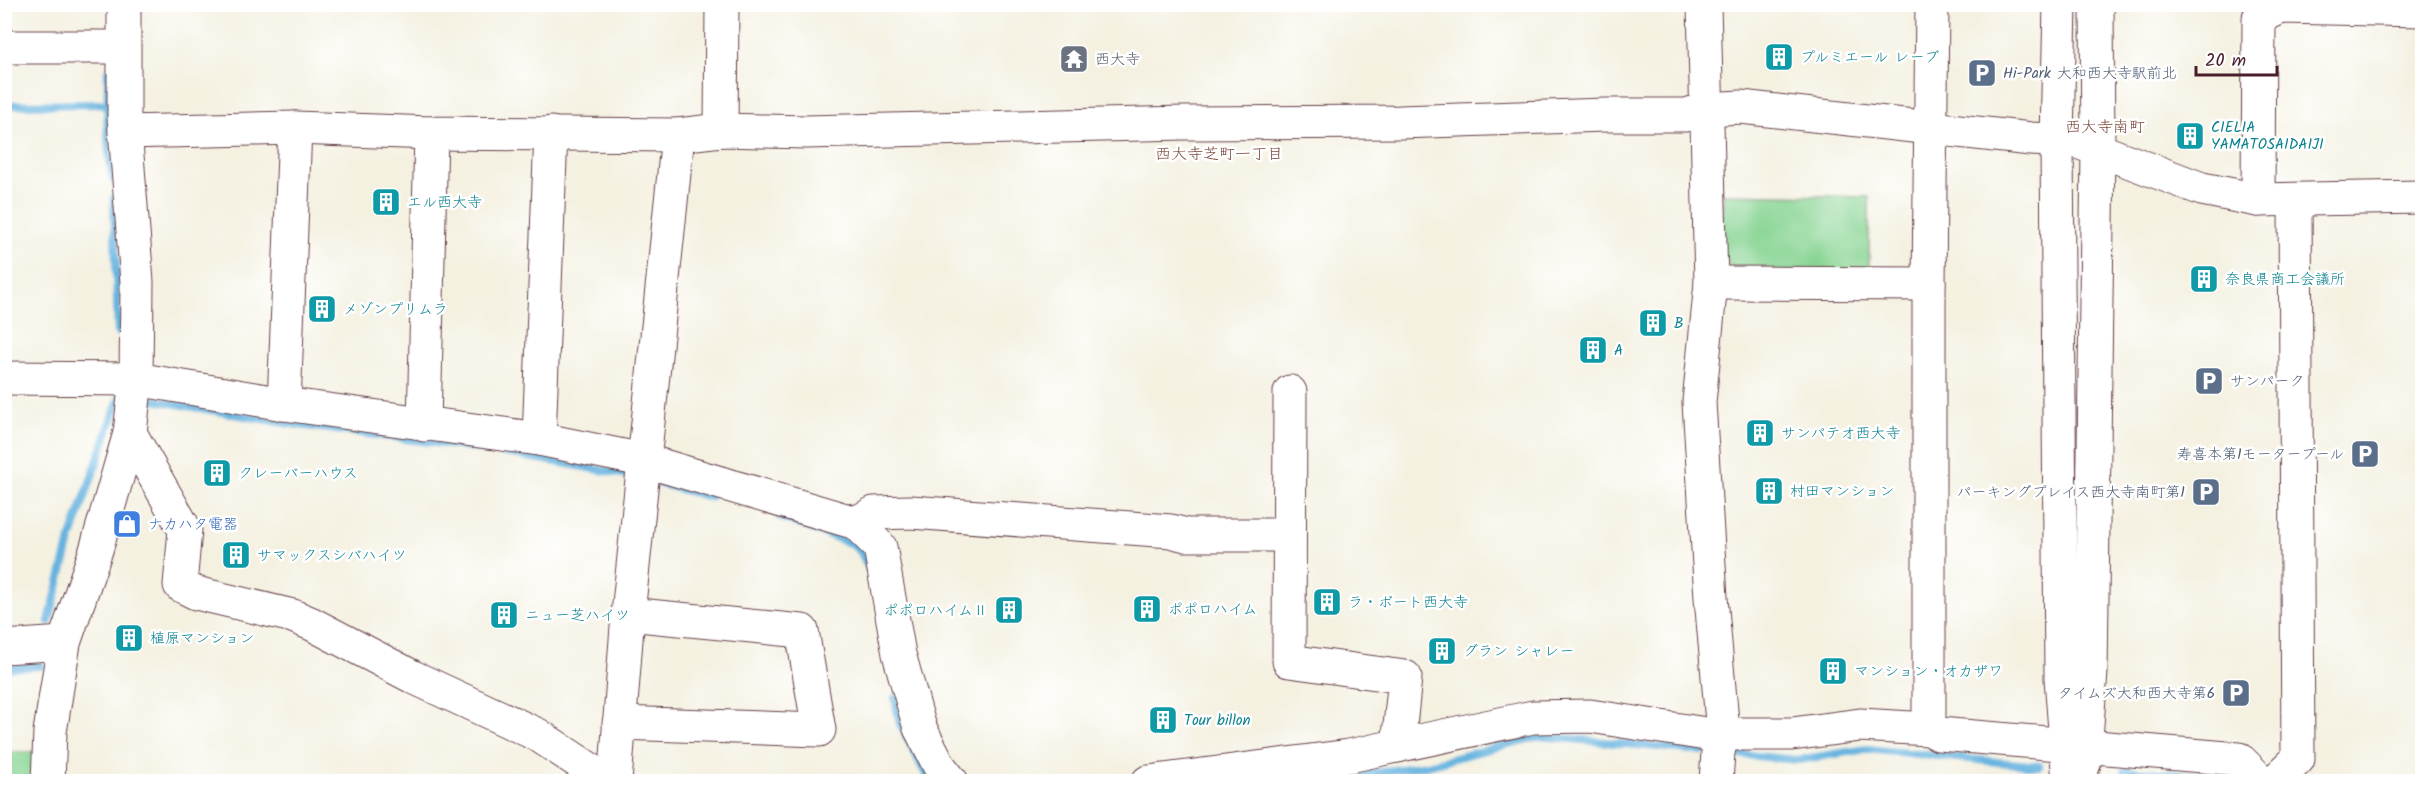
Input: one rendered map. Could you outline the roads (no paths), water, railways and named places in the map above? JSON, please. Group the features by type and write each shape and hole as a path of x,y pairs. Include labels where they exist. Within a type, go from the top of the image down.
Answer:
{"street":[{"path":"48,782 50,732 64,643 96,550 130,433 136,379 136,282 125,132 124,4"},
{"path":"722,4 722,130"},
{"path":"1704,4 1711,283 1699,402 1711,598 1723,734 1718,752 1716,782"},
{"path":"1929,729 1929,284 1932,4"},
{"path":"2060,4 2058,140 2061,678 2083,782"},
{"path":"2069,782 2091,672 2098,150 2097,4"},
{"path":"2258,200 2259,18 2281,7 2422,10"},
{"path":"4,47 123,47"},
{"path":"125,132 295,128 431,133 678,135 722,130 806,132 1686,115 1706,109 1741,107 2075,141 2202,189 2258,200 2422,197"},
{"path":"284,404 295,128"},
{"path":"424,424 431,133"},
{"path":"539,439 551,134"},
{"path":"615,782 628,614 678,135"},
{"path":"2274,782 2298,759 2295,200"},
{"path":"1711,283 1929,284"},
{"path":"4,378 136,379 284,404 539,439 643,460 856,523 880,547 899,654 920,728 940,767 952,782"},
{"path":"1290,392 1289,661 1405,677 1398,746"},
{"path":"130,433 184,530 180,585 196,593 293,616 312,624 413,677 538,735 609,782"},
{"path":"856,523 874,513 911,512 1171,531 1186,535 1289,535"},
{"path":"619,723 819,730 802,631 628,614"},
{"path":"4,647 64,643"},
{"path":"1148,782 1264,775 1511,720 1590,716 1706,734 1792,734 1860,725 1929,729 1939,734 2239,759 2262,782"}],"waterway":[{"path":"108,71 108,139 114,180"},
{"path":"4,105 106,104"},
{"path":"114,199 118,332"},
{"path":"49,621 71,537 120,396"},
{"path":"149,399 291,424 483,449 635,476"},
{"path":"650,481 710,497"},
{"path":"780,517 850,543 861,552 870,571"},
{"path":"4,668 41,666"},
{"path":"895,698 900,724 930,782"},
{"path":"1316,782 1427,765 1540,736 1702,751"},
{"path":"1737,754 1797,760 1867,749 2039,766"},
{"path":"2125,771 2190,775 2227,782"}],"place":[{"name":"プルミエール レーブ","path":"1779,57"},
{"name":"西大寺","path":"1074,59"},
{"name":"Hi-Park 大和西大寺駅前北","path":"1982,73"},
{"name":"CIELIA YAMATOSAIDAIJI","path":"2190,136"},
{"name":"エル西大寺","path":"386,202"},
{"name":"奈良県商工会議所","path":"2204,279"},
{"name":"メゾンプリムラ","path":"322,309"},
{"name":"B","path":"1653,323"},
{"name":"A","path":"1593,350"},
{"name":"サンパーク","path":"2209,381"},
{"name":"サンパテオ西大寺","path":"1760,433"},
{"name":"寿喜本第1モータープール","path":"2365,454"},
{"name":"クレーバーハウス","path":"217,473"},
{"name":"村田マンション","path":"1769,491"},
{"name":"パーキングプレイス西大寺南町第1","path":"2206,492"},
{"name":"ナカハタ電器","path":"127,524"},
{"name":"サマックスシバハイツ","path":"236,555"},
{"name":"ラ・ボート西大寺","path":"1327,602"},
{"name":"ポポロハイム","path":"1147,609"},
{"name":"ポポロハイムⅡ","path":"1009,610"},
{"name":"ニュー芝ハイツ","path":"504,615"},
{"name":"植原マンション","path":"129,638"},
{"name":"グラン シャレー","path":"1442,651"},
{"name":"マンション・オカザワ","path":"1833,671"},
{"name":"タイムズ大和西大寺第6","path":"2236,693"},
{"name":"Tour billon","path":"1163,720"}],"district":[{"name":"西大寺南町","path":"2105,126"},
{"name":"西大寺芝町一丁目","path":"1219,153"}]}
